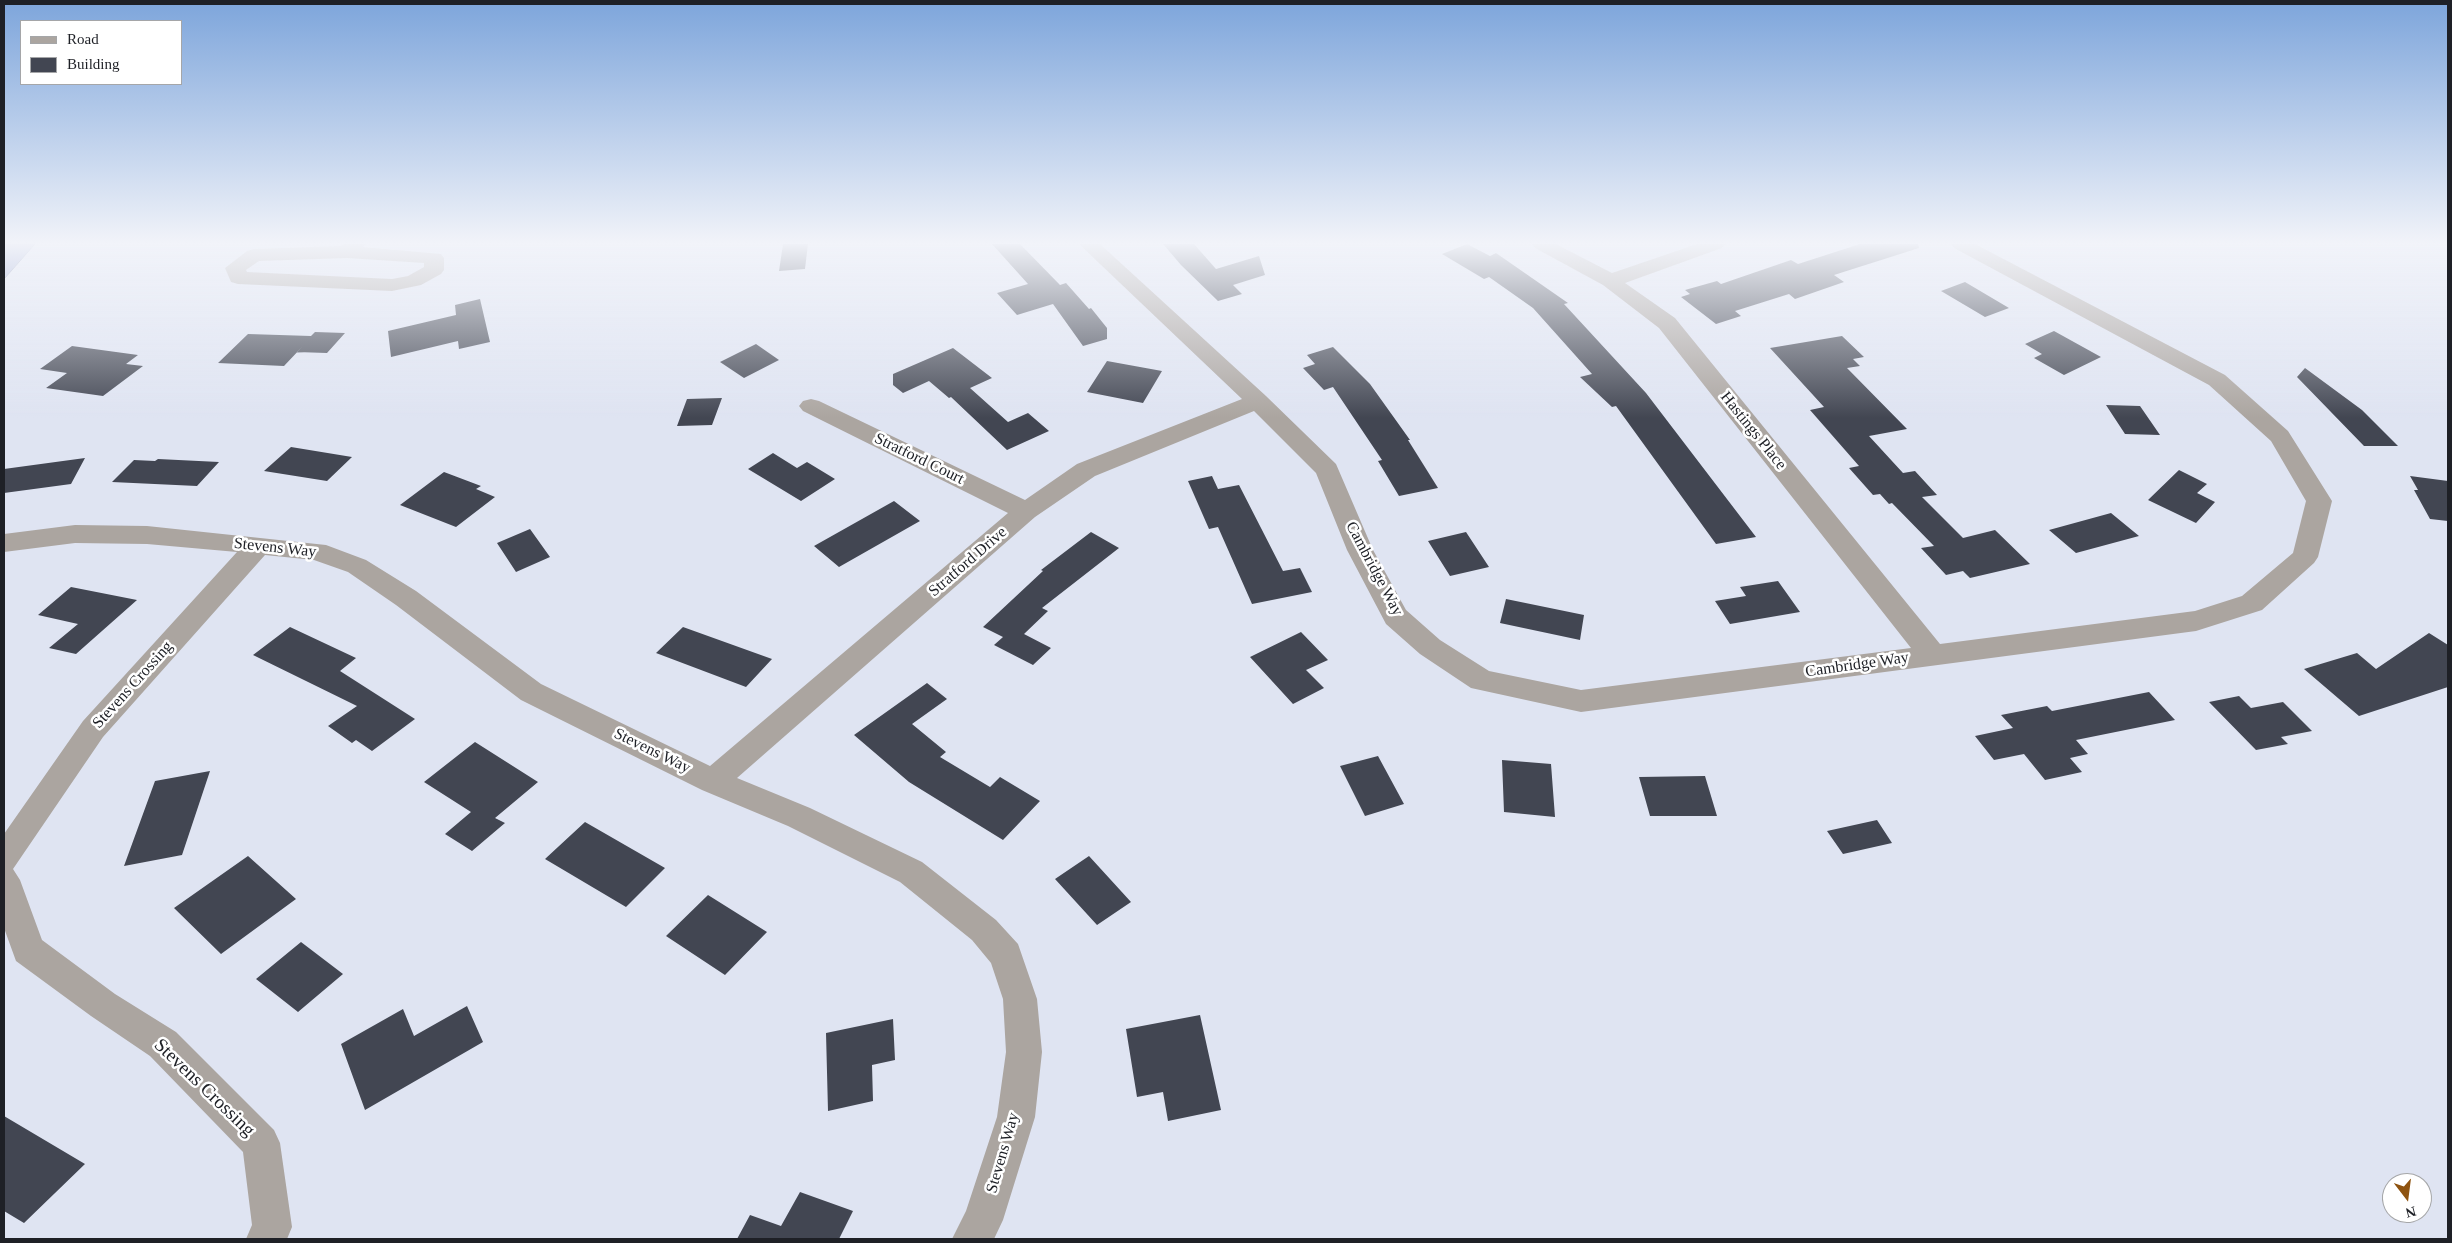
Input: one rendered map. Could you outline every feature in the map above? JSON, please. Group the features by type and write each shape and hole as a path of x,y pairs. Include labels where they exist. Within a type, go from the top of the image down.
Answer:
{"street":[{"name":"Cambridge Way","path":"1152,302 1258,400 1328,470 1360,550 1396,616 1430,647 1481,680 1581,701 2196,621 2252,603 2306,557 2319,501 2280,436 2217,380 2070,302"},
{"name":"Hastings Place","path":"1639,302 1667,323 1933,655"},
{"name":"Stratford Drive","path":"713,781 1026,511 1086,470 1258,400"},
{"name":"Stratford Court","path":"811,406 1026,511"},
{"name":"Stevens Way","path":"4,544 74,534 138,535 317,551 357,566 406,598 531,692 713,781 799,817 910,872 984,930 1006,955 1020,999 1024,1052 1016,1117 983,1220 972,1239"},
{"name":"Stevens Crossing","path":"4,859 93,730 258,546"},
{"name":"Stevens Crossing","path":"4,880 28,950 103,1005 163,1044 261,1143 272,1227 266,1239"}],"building":[{"path":"467,302 481,302 490,342 459,349 458,341 391,357 388,331 456,315 455,305"},
{"path":"1005,302 1083,302 1089,309 1091,308 1107,328 1107,339 1083,346 1053,304 1017,315"},
{"path":"1524,302 1568,303 1564,304 1646,393 1756,537 1716,544 1616,406 1612,407 1580,377 1592,374 1533,308"},
{"path":"1687,302 1764,302 1735,311 1741,316 1716,324"},
{"path":"1960,302 1999,302 2009,308 1985,317"},
{"path":"2054,331 2101,357 2064,375 2034,358 2042,354 2025,344"},
{"path":"315,332 345,333 327,353 297,352 284,366 218,363 248,334 311,336"},
{"path":"1842,336 1864,357 1853,359 1860,366 1847,368 1907,429 1869,436 1903,473 1915,471 1937,495 1922,497 1963,538 1995,530 2030,564 1970,578 1963,571 1946,575 1921,548 1934,546 1892,503 1889,504 1880,494 1873,495 1849,468 1859,466 1810,410 1824,407 1770,348"},
{"path":"756,344 779,360 744,378 720,362"},
{"path":"72,346 138,355 126,364 143,366 103,396 46,388 67,373 40,369"},
{"path":"1333,347 1370,384 1410,440 1408,440 1438,488 1399,496 1378,461 1382,460 1333,387 1324,390 1303,368 1315,364 1307,355"},
{"path":"953,348 992,378 970,388 1008,422 1028,413 1049,431 1007,450 951,397 949,398 929,381 903,393 893,385 893,374"},
{"path":"1107,361 1162,371 1143,403 1087,392"},
{"path":"2305,368 2362,410 2398,446 2364,446 2297,377"},
{"path":"722,398 712,425 677,426 687,399"},
{"path":"2106,405 2140,406 2160,435 2125,434"},
{"path":"291,447 352,457 327,481 264,471"},
{"path":"773,453 797,468 807,462 835,479 801,501 748,469"},
{"path":"85,458 71,484 4,493 4,469"},
{"path":"158,459 219,462 197,486 112,482 134,460 155,461"},
{"path":"2179,470 2207,484 2197,493 2215,502 2196,523 2148,500"},
{"path":"444,472 481,486 476,489 495,497 456,527 400,505"},
{"path":"1212,476 1218,489 1239,485 1283,571 1300,568 1312,592 1252,604 1218,527 1209,529 1188,481"},
{"path":"2410,476 2448,481 2448,521 2430,519 2414,490 2418,490"},
{"path":"894,501 920,521 839,567 814,546"},
{"path":"2111,513 2139,536 2076,553 2049,530"},
{"path":"530,529 550,557 516,572 497,543"},
{"path":"1091,532 1119,548 1042,608 1048,611 1024,634 1051,648 1033,665 994,645 1003,637 983,627 1043,571 1041,570"},
{"path":"1466,532 1489,567 1450,576 1428,541"},
{"path":"1778,581 1800,612 1730,624 1715,601 1746,596 1740,587"},
{"path":"71,587 137,600 76,654 49,648 78,624 38,615"},
{"path":"1506,599 1584,615 1580,640 1500,623"},
{"path":"290,627 356,658 340,671 415,719 372,751 356,740 352,743 328,726 357,706 253,655"},
{"path":"683,627 772,659 746,687 656,653"},
{"path":"1301,632 1328,660 1306,670 1324,688 1293,704 1250,657"},
{"path":"2429,633 2448,645 2448,687 2359,716 2304,669 2357,653 2376,669"},
{"path":"927,683 947,699 912,724 946,752 940,757 990,787 1000,777 1040,801 1003,840 909,782 854,735"},
{"path":"2149,692 2175,720 2076,740 2088,754 2070,758 2082,772 2045,780 2024,754 1994,760 1975,736 2013,728 2001,715 2047,706 2052,711"},
{"path":"2239,696 2251,708 2283,702 2312,731 2281,737 2288,744 2256,750 2209,702"},
{"path":"475,742 538,782 495,818 505,823 472,851 445,834 471,812 424,782"},
{"path":"1378,756 1404,804 1365,816 1340,766"},
{"path":"1502,760 1551,764 1555,817 1504,812"},
{"path":"210,771 182,855 124,866 155,781"},
{"path":"1705,776 1717,816 1650,816 1639,777"},
{"path":"1877,820 1892,843 1843,854 1827,831"},
{"path":"585,822 665,868 626,907 545,859"},
{"path":"248,856 296,899 221,954 174,908"},
{"path":"1089,856 1131,902 1097,925 1055,879"},
{"path":"708,895 767,932 725,975 666,936"},
{"path":"301,942 343,974 298,1012 256,979"},
{"path":"467,1006 483,1042 365,1110 341,1044 403,1009 414,1036"},
{"path":"1200,1015 1221,1110 1168,1121 1163,1092 1137,1097 1126,1029"},
{"path":"893,1019 895,1060 872,1065 873,1101 828,1111 826,1033"},
{"path":"4,1116 85,1164 24,1223 4,1211"},
{"path":"800,1192 853,1211 839,1239 737,1239 750,1215 781,1226"}]}
